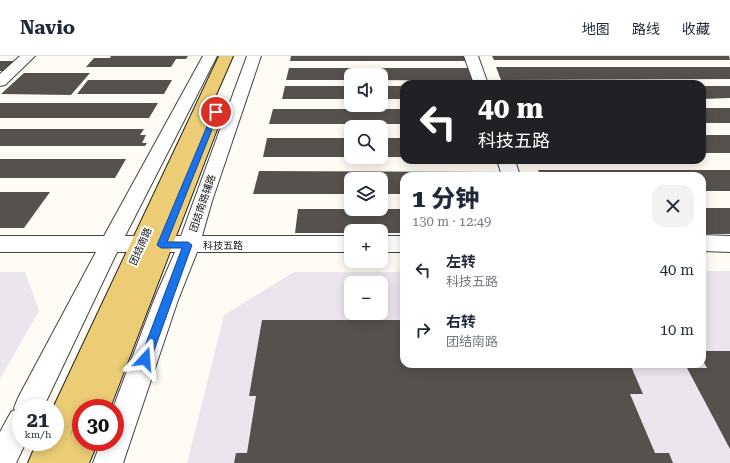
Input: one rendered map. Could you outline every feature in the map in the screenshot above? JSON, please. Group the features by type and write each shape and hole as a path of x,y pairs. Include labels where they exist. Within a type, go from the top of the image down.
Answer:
{"main road":[{"name":"团结南路","path":"64,416 226,56"},
{"name":"团结南路","path":"100,399 239,56"},
{"path":"43,463 49,451"},
{"path":"74,463 79,451"}],"street":[{"path":"0,82 28,56"},
{"path":"33,399 110,245 210,56"},
{"name":"团结南路辅路","path":"108,463 166,300 188,245 202,201 254,56"},
{"path":"472,56 480,80"},
{"path":"706,243 730,244"},
{"name":"科技五路","path":"0,244 344,244"},
{"path":"388,244 400,244"},
{"path":"0,463 12,440"}],"shaded area":[{"path":"706,271 730,271 730,463 187,463 224,315 294,272 400,272 400,368 706,368"},
{"path":"0,272 25,272 39,311 0,379"}],"building":[{"path":"111,56 188,56 186,59 176,59 171,67 86,67 94,58 110,58"},
{"path":"291,56 469,56 470,61 290,61"},
{"path":"492,56 729,56 730,60 494,60"},
{"path":"0,61 19,61 8,71 0,71"},
{"path":"496,67 730,67 730,79 501,80"},
{"path":"289,68 344,68 344,80 286,80"},
{"path":"388,68 473,68 477,80 400,80 388,80"},
{"path":"24,73 90,73 71,95 1,94"},
{"path":"88,80 172,80 164,94 77,94"},
{"path":"285,86 344,86 344,99 282,99"},
{"path":"388,86 400,86 400,99 388,99"},
{"path":"706,86 730,86 730,98 706,99"},
{"path":"0,103 158,103 149,118 0,118"},
{"path":"706,108 730,108 730,123 706,123"},
{"path":"273,109 344,109 344,112 388,112 388,109 400,109 400,124 388,124 388,120 344,120 344,124 269,124"},
{"path":"0,129 144,129 140,135 146,135 142,143 147,143 145,146 0,146"},
{"path":"706,135 730,135 730,153 706,153"},
{"path":"267,138 344,138 344,157 263,157"},
{"path":"388,138 400,138 400,157 388,157"},
{"path":"0,159 126,159 115,178 0,178"},
{"path":"538,170 730,170 730,191 706,191 706,172 539,172"},
{"path":"259,171 502,172 400,172 400,194 388,194 388,172 344,172 344,194 253,194"},
{"path":"0,192 50,192 24,228 0,228"},
{"path":"706,208 730,208 730,234 706,234"},
{"path":"298,209 344,209 344,216 388,216 388,209 400,209 400,233 388,233 388,224 344,224 344,233 295,233"},
{"path":"262,320 400,320 400,368 632,368 643,394 630,394 655,453 669,453 673,463 234,463 236,453 247,453 256,396 249,396"},
{"path":"706,351 730,351 730,449 687,368 707,368"}],"route":[{"path":"145,359 188,245 161,245 216,112"}]}
